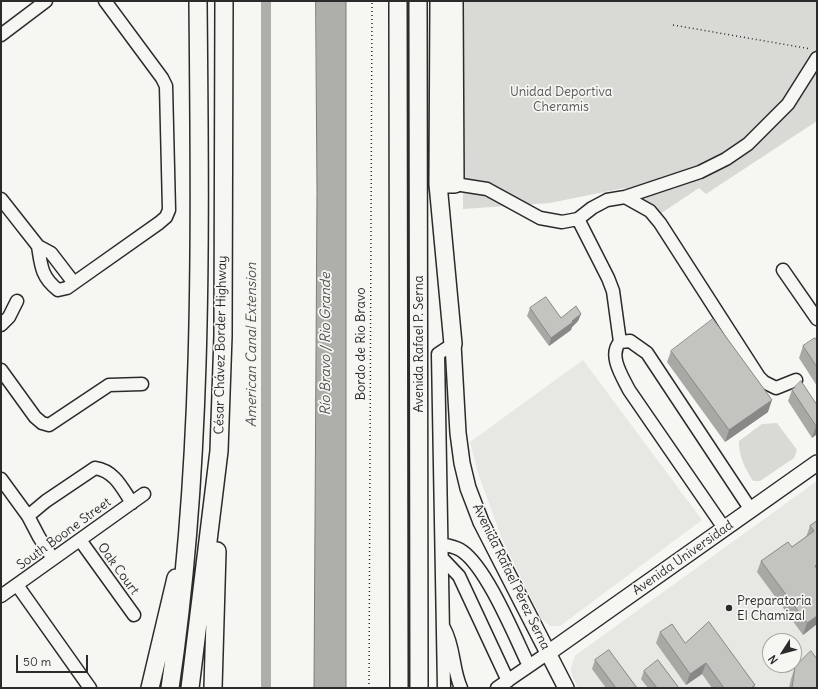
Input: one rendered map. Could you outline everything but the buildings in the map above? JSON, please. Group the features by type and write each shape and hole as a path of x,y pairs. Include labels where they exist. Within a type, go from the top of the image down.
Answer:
{"highway":[{"name":"César Chávez Border Highway","path":"170,688 181,611 190,517 195,420 198,320 200,131 198,1"},
{"name":"César Chávez Border Highway","path":"190,688 219,451 223,336 224,1"},
{"name":"Avenida Rafael P. Serna","path":"398,1 399,688"},
{"name":"Avenida Rafael P. Serna","path":"418,1 419,688"},
{"path":"439,1 438,184 453,344"},
{"path":"438,184 454,184 454,1"},
{"path":"214,688 219,451"},
{"path":"150,688 190,517"}],"main road":[{"name":"Avenida Rafael Pérez Serna","path":"453,344 458,433 462,463 468,488 481,522 566,688"},
{"name":"Avenida Universidad","path":"548,653 817,463"}],"street":[{"path":"1,35 46,1"},
{"path":"38,246 40,266 51,285 58,290 67,288 159,223 166,217 170,210 166,86 162,78 105,1"},
{"path":"454,184 487,189 540,218 562,222 578,219 607,200 626,197 700,172 726,159 748,144 788,104 817,58"},
{"path":"626,197 650,211 660,223 759,378 776,388 796,380"},
{"path":"1,199 38,246 51,254 74,283"},
{"path":"578,219 613,291 620,342"},
{"path":"783,270 817,319"},
{"path":"1,325 9,317 17,301"},
{"path":"724,528 629,390 620,372 614,354 616,346 620,342 630,341 647,353 751,510"},
{"path":"444,688 438,354 453,344"},
{"path":"1,370 35,417 42,423 49,425 109,385 142,384"},
{"path":"28,516 57,493 95,468 105,470 115,477 132,503"},
{"path":"1,479 28,516 53,559"},
{"name":"South Boone Street","path":"1,596 144,494"},
{"name":"Oak Court","path":"80,540 134,615"},
{"path":"442,544 462,551 473,562 489,585 529,666"},
{"path":"442,558 458,576 508,680"},
{"path":"17,585 90,688"},
{"path":"443,626 451,641 458,681 461,688"},
{"path":"497,688 548,653"}],"path":[{"name":"Bordo de Rio Bravo","path":"369,688 372,1"},
{"path":"673,25 817,50"}],"shaded area":[{"path":"583,360 702,520 560,626 550,626 541,618 502,539 478,473 470,442"},
{"name":"Preparatoria El Chamizal","path":"817,481 817,688 578,688 572,676 571,668 575,656"}],"green space":[{"name":"Unidad Deportiva Cheramis","path":"462,1 817,1 817,121 706,194 699,188 660,214 624,188 550,203 463,209"},
{"path":"777,423 797,450 794,458 760,481 753,481 741,457 739,441 762,424"}],"water":[{"name":"Río Bravo / Rio Grande","path":"316,1 346,1 346,688 314,688 317,193"}],"waterway":[{"name":"American Canal Extension","path":"266,1 266,688"}],"place":[{"name":"Preparatoria El Chamizal","path":"729,608"}]}
